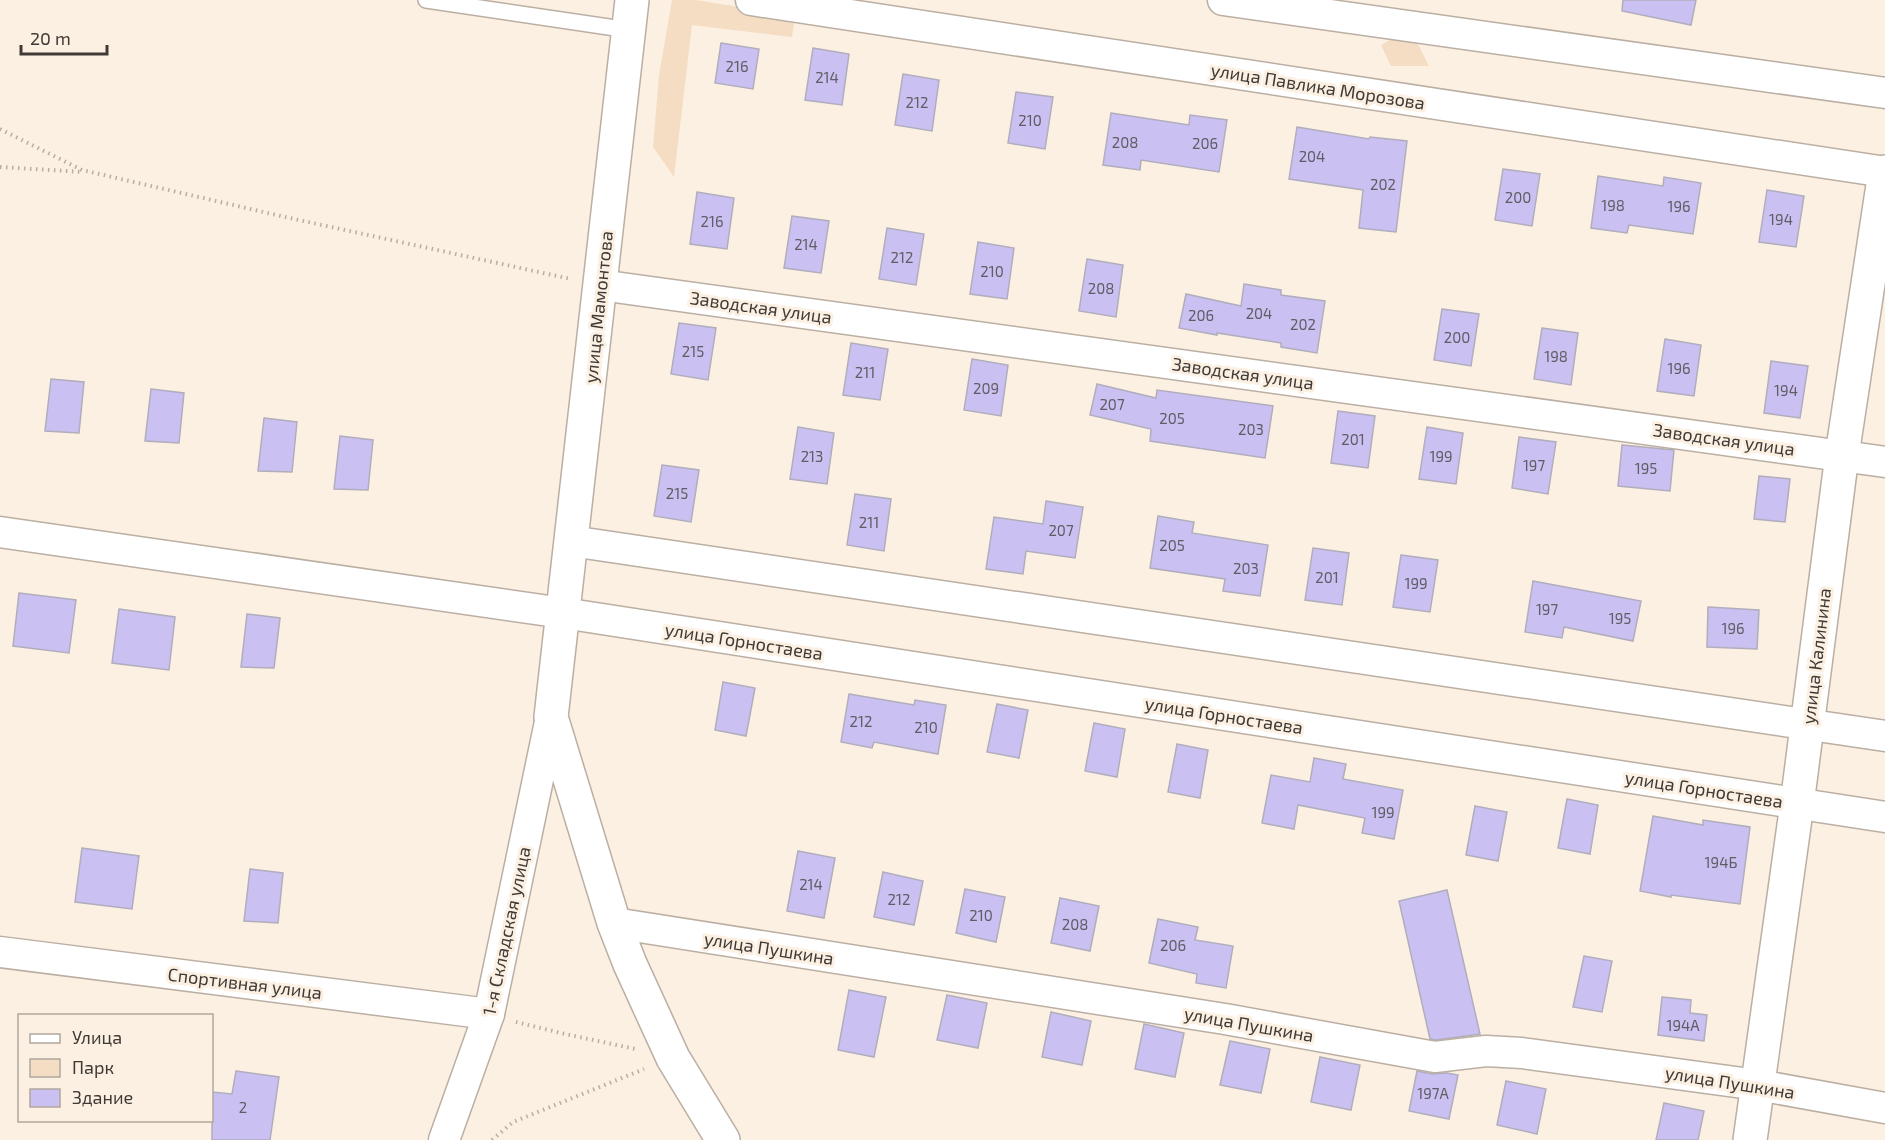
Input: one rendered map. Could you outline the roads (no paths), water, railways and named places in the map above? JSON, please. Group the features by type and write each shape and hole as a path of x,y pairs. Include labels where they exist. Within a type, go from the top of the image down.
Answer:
{"main road":[{"name":"улица Мамонтова","path":"563,613 631,15"},
{"name":"улица Калинина","path":"1750,1140 1797,804 1842,455 1885,172"},
{"path":"563,613 551,717 614,923 630,964 673,1058 723,1140"}],"street":[{"name":"улица Павлика Морозова","path":"751,0 1885,172"},
{"path":"1223,0 1885,93"},
{"name":"Заводская улица","path":"600,285 1885,462"},
{"name":"улица Горностаева","path":"0,532 563,613 1885,817"},
{"path":"571,541 1885,736"},
{"name":"1-я Складская улица","path":"444,1140 489,1014 551,717"},
{"name":"улица Пушкина","path":"614,923 1225,1019 1435,1057 1486,1051 1522,1053 1758,1085 1885,1108"},
{"name":"Спортивная улица","path":"0,951 489,1014"}],"lane":[{"path":"426,0 631,15"}]}
